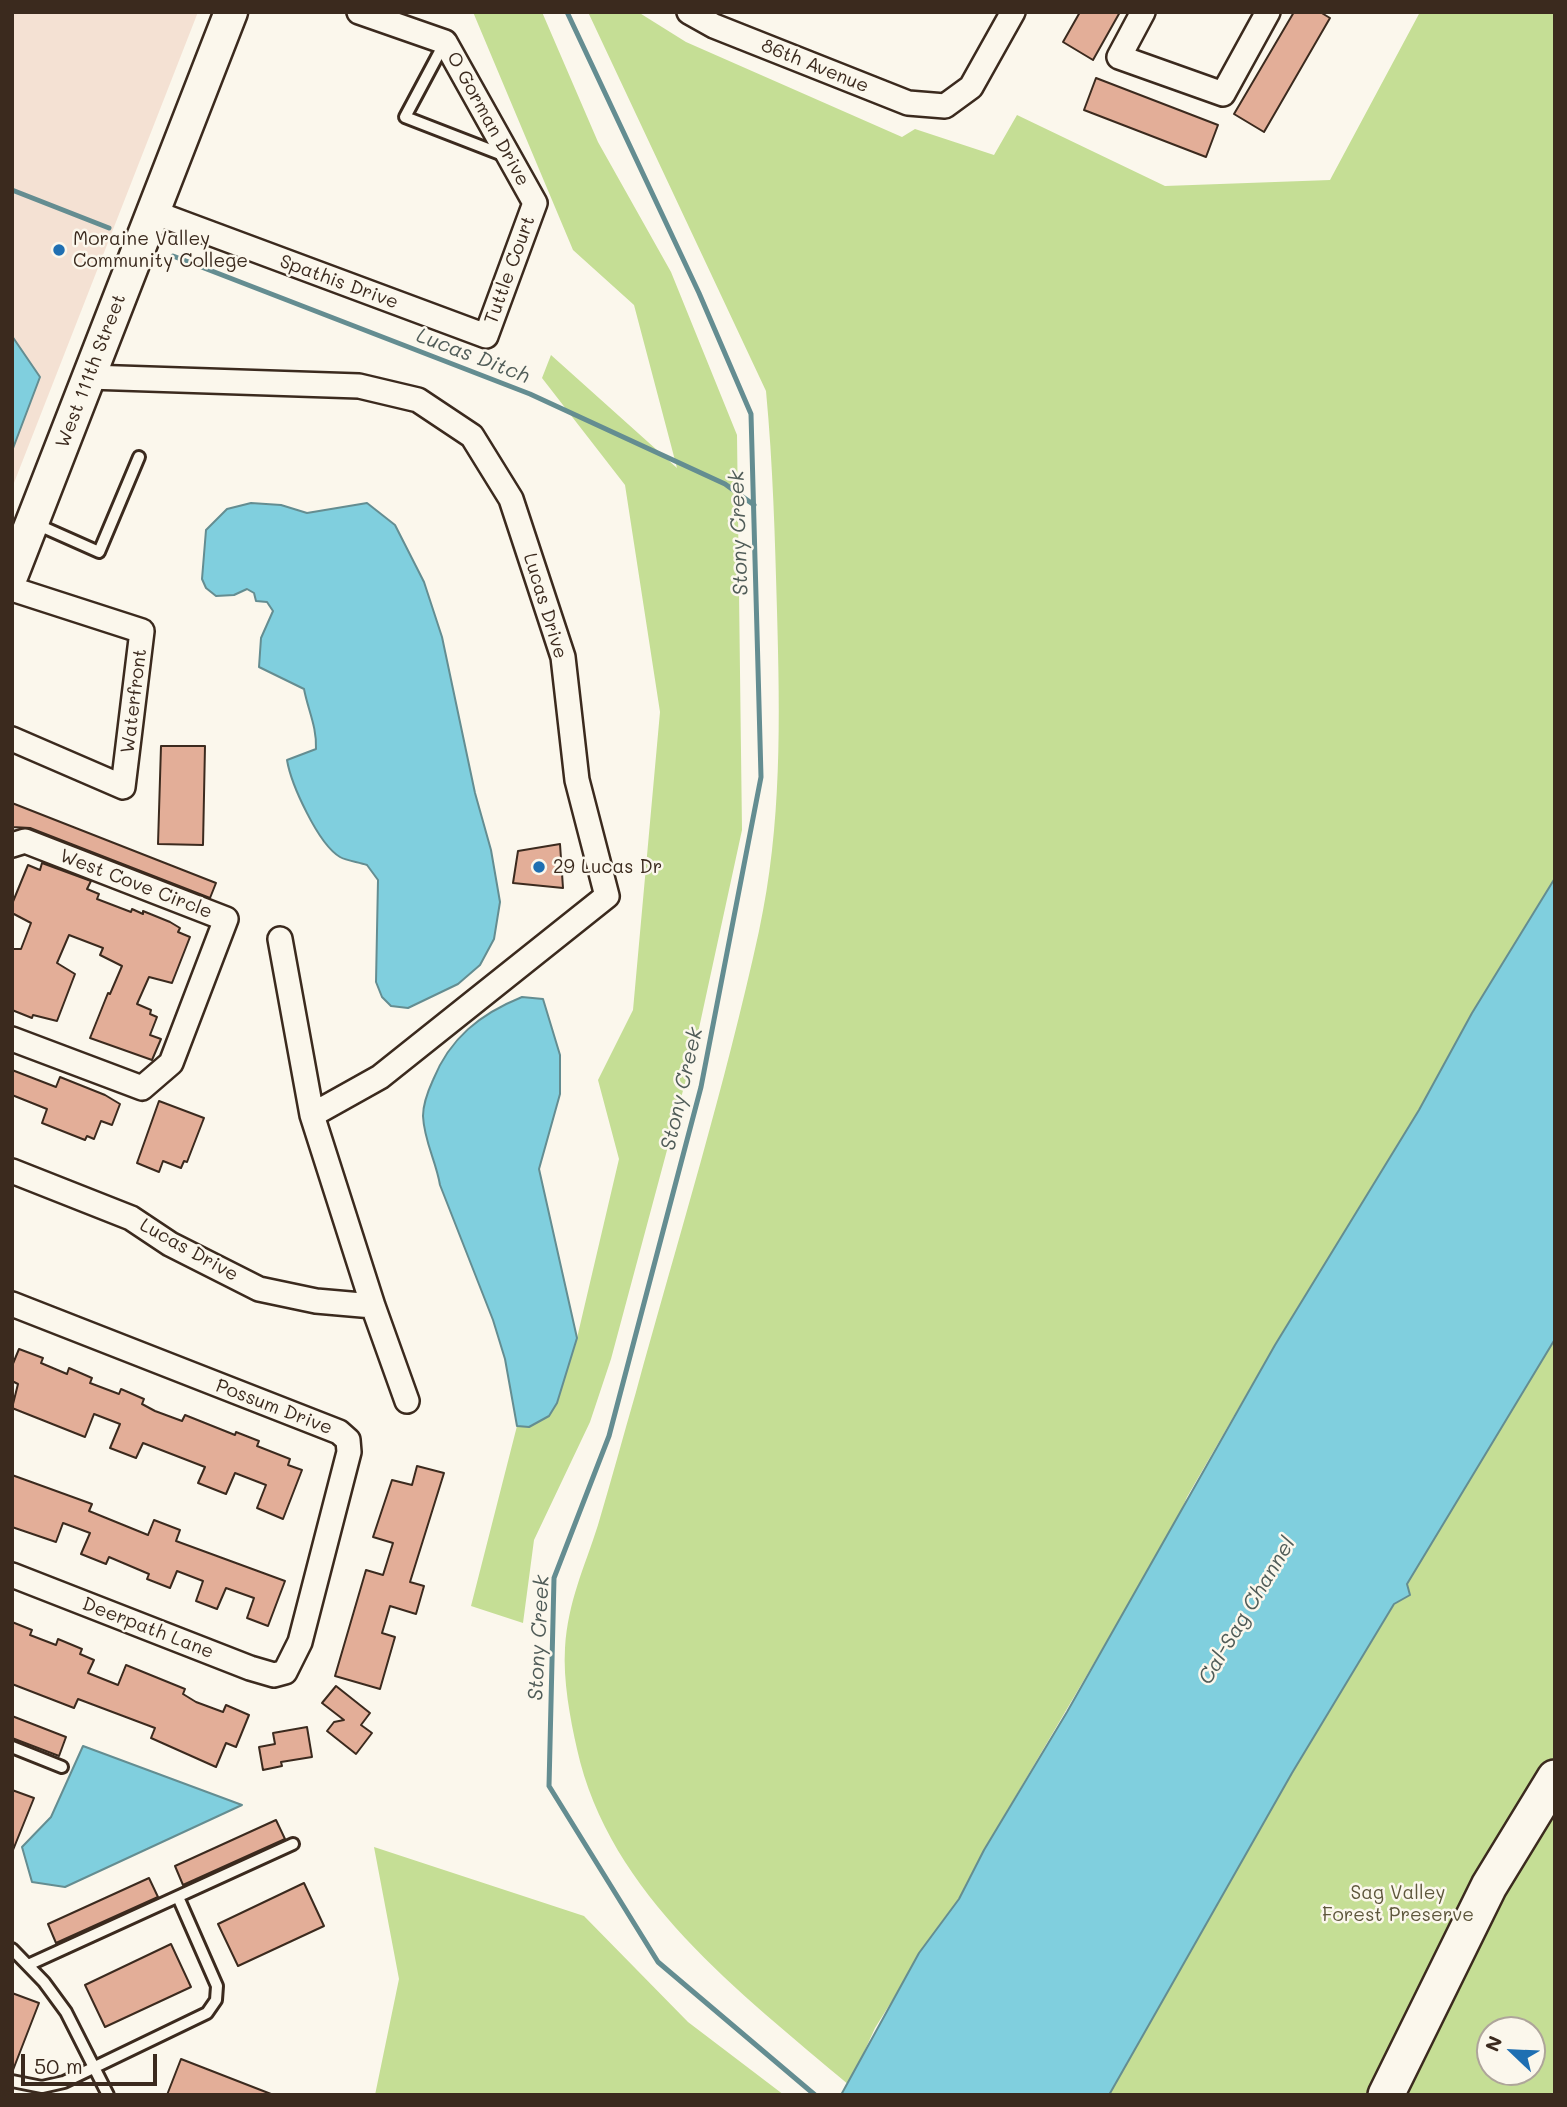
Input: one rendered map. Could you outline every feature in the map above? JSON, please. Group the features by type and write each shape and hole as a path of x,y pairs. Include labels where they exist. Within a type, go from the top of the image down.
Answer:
{"main road":[{"name":"West 111th Street","path":"12,574 231,12"},
{"path":"1386,2095 1489,1886 1555,1778"}],"street":[{"name":"O Gorman Drive","path":"359,12 445,42 535,203"},
{"name":"86th Avenue","path":"689,12 718,19 908,103 945,106 971,87 1013,12"},
{"path":"1143,12 1119,57 1223,94 1268,12"},
{"name":"Tuttle Court","path":"486,336 535,203"},
{"name":"Spathis Drive","path":"153,212 486,336"},
{"name":"Lucas Drive","path":"89,376 359,386 418,400 472,436 511,499 563,657 577,780 607,896 380,1077 312,1115"},
{"name":"Waterfront","path":"12,589 142,631 123,787 12,739"},
{"name":"West Cove Circle","path":"12,845 25,841 226,919 171,1063 142,1087 12,1039"},
{"path":"280,939 312,1115 373,1306 407,1401"},
{"name":"Lucas Drive","path":"12,1171 131,1218 170,1244 259,1289 316,1301 373,1306"},
{"name":"Possum Drive","path":"12,1304 339,1432 348,1440 346,1468 300,1642 285,1672"},
{"name":"Deerpath Lane","path":"12,1574 250,1668 274,1675 285,1672"}],"lane":[{"path":"445,42 405,117 509,157"},
{"path":"32,522 99,552 139,457"},
{"path":"12,1747 62,1767"},
{"path":"28,1965 293,1844"},
{"path":"12,2081 41,2087 64,2082 96,2069 207,2013 216,2000 217,1986 178,1897"},
{"path":"12,1949 66,2012 108,2095"}],"shaded area":[{"name":"Moraine Valley Community College","path":"12,12 198,12 12,488"}],"green space":[{"path":"473,12 542,12 598,142 671,272 737,435 742,830 696,1042 611,1359 590,1422 534,1540 523,1623 471,1606 517,1426 529,1427 549,1416 557,1403 577,1338 619,1159 598,1080 633,1010 660,712 625,485 542,378 551,355 677,468 634,305 573,250"},
{"path":"588,12 638,12 686,42 902,137 915,129 994,155 1017,115 1165,186 1330,180 1420,12 1555,12 1555,878 1472,1013 1419,1110 1275,1345 1187,1497 1175,1525 984,1850 959,1899 940,1924 875,2028 849,2085 724,1977 684,1937 649,1895 618,1850 593,1802 577,1749 568,1699 565,1648 573,1600 603,1508 700,1163 759,931 776,812 779,732 774,529 766,391"},
{"name":"Sag Valley Forest Preserve","path":"1555,1339 1555,2095 1109,2095 1292,1773"},
{"path":"374,1847 584,1916 688,2022 784,2095 375,2095 399,1979"}],"water":[{"path":"12,336 40,377 12,451"},
{"path":"251,503 281,505 307,513 367,503 395,525 424,582 442,637 475,793 491,850 500,902 494,939 480,965 458,984 408,1008 391,1006 382,997 376,982 378,880 367,865 340,857 323,840 294,783 287,760 316,749 315,733 304,689 259,667 261,638 273,611 267,602 256,601 254,593 247,589 234,595 216,596 206,588 202,579 206,530 227,509"},
{"name":"Cal-Sag Channel","path":"1555,878 1555,1339 1407,1584 1410,1595 1394,1604 1292,1773 1109,2095 841,2095 919,1953 959,1899 984,1850 1067,1712 1275,1345 1419,1110 1472,1013"},
{"path":"522,997 543,999 560,1055 560,1094 539,1169 577,1338 557,1403 549,1416 529,1427 517,1426 505,1359 493,1320 440,1185 423,1116 433,1080 448,1052 468,1029 480,1020"},
{"path":"83,1746 242,1805 65,1887 32,1882 22,1847 51,1817"}],"building":[{"path":"1080,12 1120,12 1093,60 1063,42"},
{"path":"1294,12 1320,12 1330,18 1264,132 1234,114"},
{"path":"1096,78 1218,125 1206,157 1084,110"},
{"path":"161,746 205,746 203,845 158,844"},
{"path":"12,803 216,883 210,898 30,828 12,827"},
{"name":"29 Lucas Dr","path":"560,844 563,888 513,883 518,851"},
{"path":"42,863 91,881 87,889 99,894 97,899 131,912 132,909 143,914 143,911 170,922 180,928 178,932 190,937 172,983 149,977 137,1004 151,1010 150,1014 157,1017 150,1035 161,1039 152,1060 90,1038 122,966 100,955 103,948 69,935 57,963 75,974 57,1021 33,1015 32,1018 12,1010 12,949 21,949 31,923 12,913 12,904 28,865 40,870"},
{"path":"12,1070 56,1087 60,1077 105,1095 120,1104 112,1125 101,1121 94,1139 87,1136 85,1140 42,1123 47,1109 12,1095"},
{"path":"159,1101 204,1118 187,1162 184,1161 181,1168 163,1161 159,1172 137,1163"},
{"path":"19,1349 43,1358 41,1363 67,1374 69,1368 92,1378 90,1383 119,1394 121,1389 144,1399 142,1404 155,1411 182,1421 185,1415 235,1435 236,1432 259,1441 257,1446 290,1459 288,1465 302,1470 283,1519 257,1508 266,1485 235,1473 226,1494 198,1483 205,1467 143,1443 136,1458 110,1448 120,1424 94,1414 85,1437 12,1408 18,1384 12,1381 12,1366"},
{"path":"417,1466 444,1473 410,1582 424,1586 416,1614 390,1606 382,1633 395,1637 380,1689 335,1676 366,1570 383,1575 393,1543 373,1537 392,1480 412,1485"},
{"path":"12,1475 92,1504 89,1511 148,1535 154,1520 180,1530 176,1541 285,1581 268,1626 247,1618 254,1598 226,1588 217,1609 196,1601 203,1581 177,1571 170,1588 147,1579 149,1574 109,1557 106,1564 81,1554 90,1533 63,1523 56,1542 12,1527"},
{"path":"12,1622 32,1630 30,1635 56,1645 58,1639 82,1649 80,1654 94,1660 88,1673 118,1685 126,1665 185,1689 183,1694 196,1702 223,1712 226,1705 249,1715 236,1747 226,1743 216,1767 151,1738 155,1728 78,1699 74,1708 12,1684"},
{"path":"336,1686 370,1713 361,1725 372,1733 356,1754 327,1731 334,1722 344,1720 322,1703"},
{"path":"12,1716 66,1737 59,1756 12,1738"},
{"path":"307,1727 312,1757 281,1762 282,1766 263,1770 259,1747 275,1744 273,1733"},
{"path":"12,1790 34,1798 13,1850 12,1850"},
{"path":"276,1820 285,1839 183,1885 175,1866"},
{"path":"149,1878 158,1897 56,1943 48,1924"},
{"path":"304,1883 324,1926 238,1966 218,1924"},
{"path":"171,1944 191,1987 105,2027 85,1985"},
{"path":"12,1993 39,2003 13,2070 12,2070"},
{"path":"181,2059 271,2094 271,2095 167,2095"}],"waterway":[{"name":"Stony Creek","path":"567,12 699,293 751,414 761,777 701,1087 609,1436 554,1578 549,1786 658,1962 815,2095"},
{"name":"Lucas Ditch","path":"12,190 109,228"},
{"name":"Lucas Ditch","path":"173,256 530,394 725,484 754,505"}],"place":[{"name":"Moraine Valley Community College","path":"59,250"},
{"name":"29 Lucas Dr","path":"539,867"}]}
